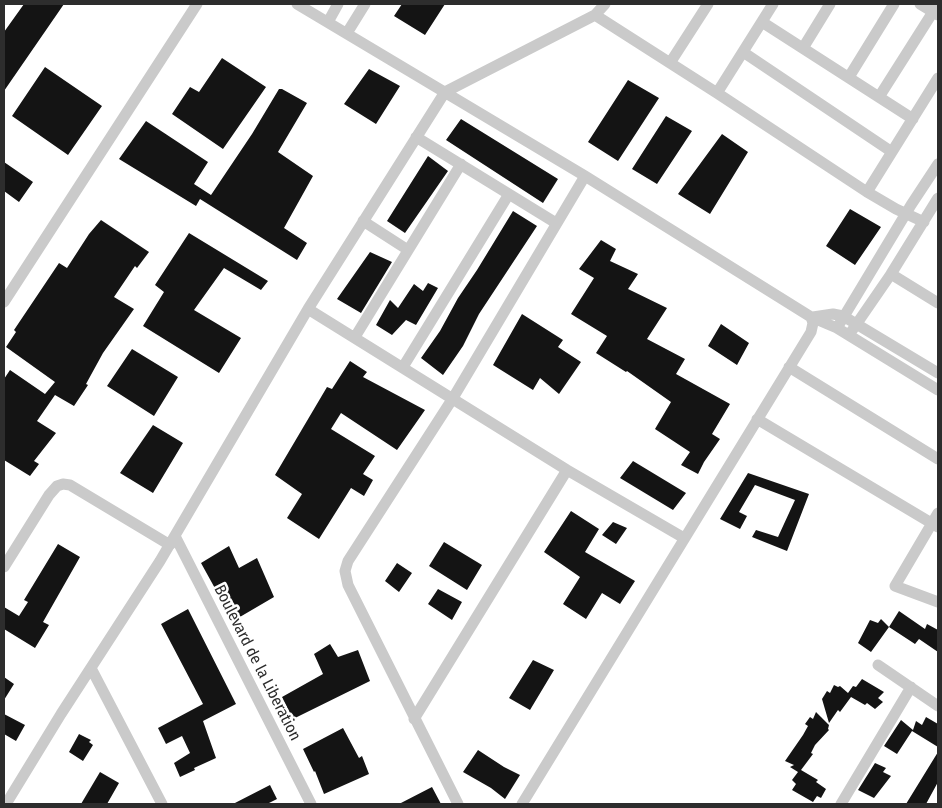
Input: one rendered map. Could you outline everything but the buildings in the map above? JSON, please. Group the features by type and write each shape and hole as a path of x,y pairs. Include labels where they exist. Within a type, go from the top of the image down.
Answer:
{"street":[{"path":"4,302 197,4"},
{"path":"297,4 584,176 811,317 837,328 938,390"},
{"path":"328,22 338,4"},
{"path":"347,33 365,4"},
{"path":"6,804 61,714 92,670 172,541 308,309 445,92 595,15 605,4"},
{"path":"670,63 708,4"},
{"path":"716,93 773,4"},
{"path":"803,48 830,4"},
{"path":"849,77 894,4"},
{"path":"879,97 936,10 920,4"},
{"path":"595,15 867,192 924,222"},
{"path":"762,22 913,119"},
{"path":"743,52 892,152"},
{"path":"867,192 938,78"},
{"path":"416,137 556,224"},
{"path":"355,337 461,164"},
{"path":"837,328 938,164"},
{"path":"458,804 348,585 345,571 348,561 453,398 584,176"},
{"path":"403,367 509,194"},
{"path":"849,335 891,274 938,198"},
{"path":"363,221 408,250"},
{"path":"891,274 938,303"},
{"path":"308,309 567,470 684,538"},
{"path":"811,317 833,314 843,316 938,373"},
{"path":"522,804 811,332 811,317"},
{"path":"789,367 938,459"},
{"path":"757,419 936,521 895,586 938,602"},
{"path":"414,719 567,470"},
{"path":"4,567 49,495 57,486 64,484 70,485 172,541"},
{"name":"Boulevard de la Liberation","path":"172,541 311,804"},
{"path":"878,665 938,706"},
{"path":"92,670 162,804"},
{"path":"841,804 911,687"}]}
